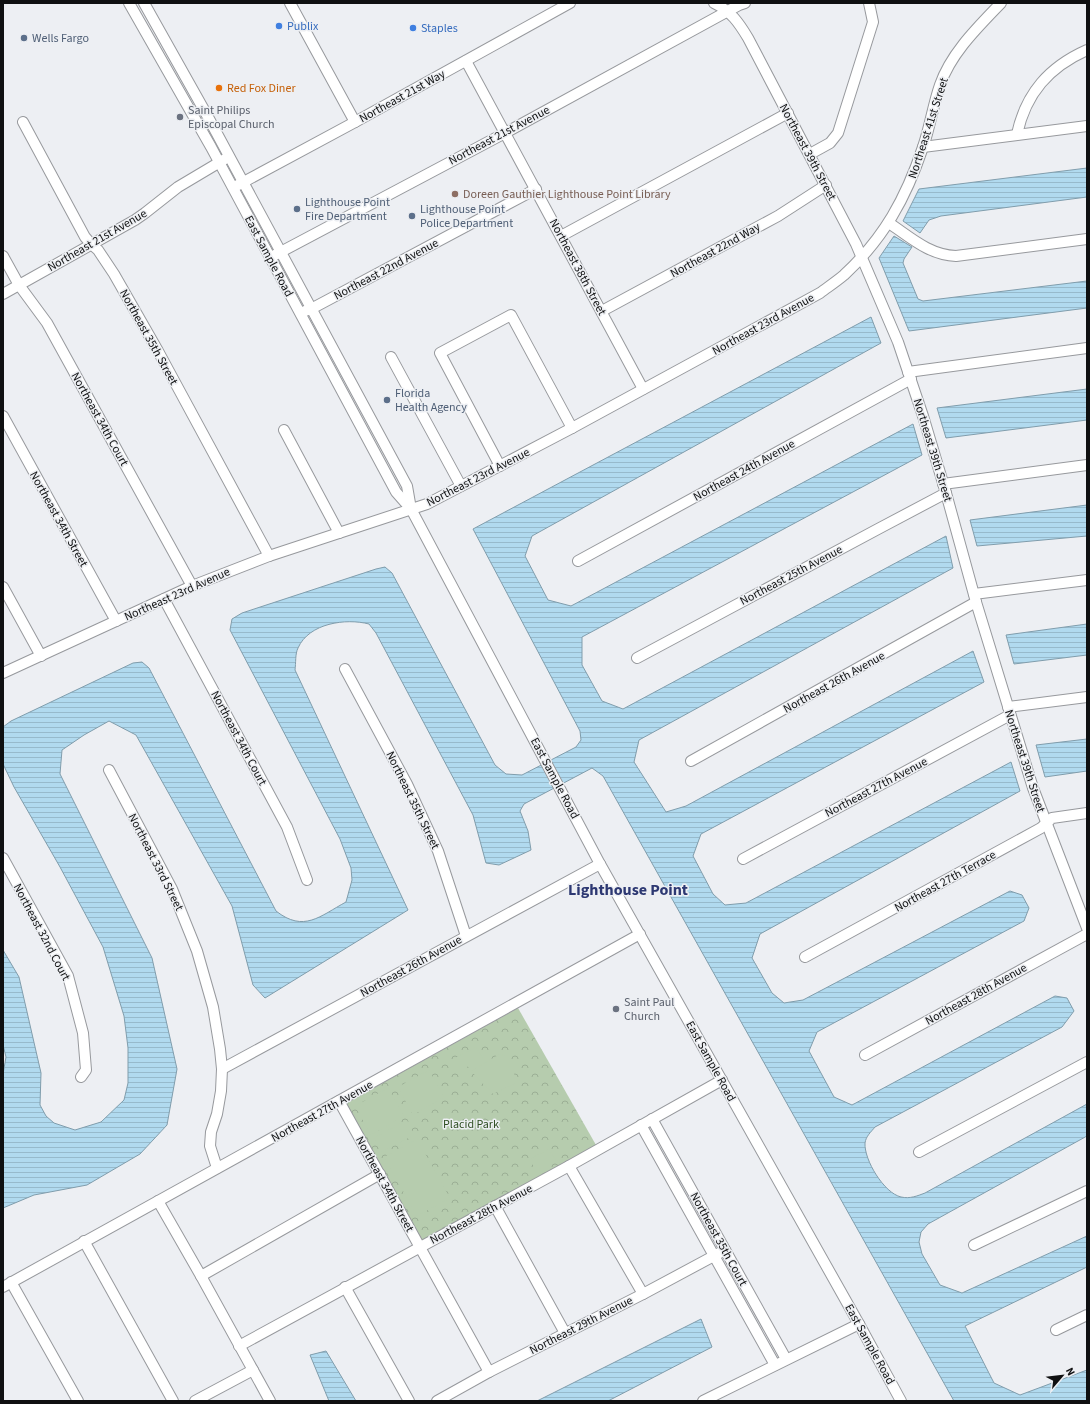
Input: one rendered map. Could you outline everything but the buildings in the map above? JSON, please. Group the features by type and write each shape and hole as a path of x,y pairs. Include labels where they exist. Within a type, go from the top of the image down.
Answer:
{"street":[{"name":"East Sample Road","path":"129,3 193,114 396,492 411,509 561,788 600,864 901,1401"},
{"name":"East Sample Road","path":"144,3 208,117 407,486 411,509"},
{"path":"290,3 355,122"},
{"name":"Northeast 21st Way","path":"233,188 570,3"},
{"name":"Northeast 39th Street","path":"714,3 728,11 739,23 748,38 856,244 898,342 923,416 956,526 975,598 1033,788 1087,928"},
{"path":"728,11 745,3"},
{"path":"810,154 830,143 838,133 873,22 869,3"},
{"name":"Northeast 41st Street","path":"861,258 893,226 923,147 940,85 951,62 965,42 1001,3"},
{"name":"Northeast 21st Avenue","path":"270,258 505,133 728,11"},
{"path":"1017,134 1025,106 1033,93 1057,67 1072,57 1087,50"},
{"name":"Northeast 38th Street","path":"466,61 643,389"},
{"path":"561,236 788,113"},
{"path":"193,114 202,118 208,117"},
{"name":"Northeast 35th Street","path":"23,122 85,237 98,250 114,274 269,556"},
{"path":"923,147 1087,126"},
{"name":"Northeast 21st Avenue","path":"3,294 145,213 178,187 229,156"},
{"name":"Northeast 22nd Way","path":"602,311 758,227 826,185"},
{"name":"Northeast 22nd Avenue","path":"299,312 311,309 536,189"},
{"path":"893,226 918,243 939,254 956,256 1087,240"},
{"name":"Northeast 34th Court","path":"3,256 19,285 47,323 192,586"},
{"name":"Northeast 23rd Avenue","path":"3,673 192,586 269,556 427,504 572,428 820,293 843,276 861,258"},
{"path":"500,466 440,353 511,315 572,428"},
{"name":"Northeast 24th Avenue","path":"578,561 909,375 1087,348"},
{"path":"391,358 461,486"},
{"name":"Northeast 34th Street","path":"3,416 116,621"},
{"path":"284,430 339,533"},
{"path":"371,446 382,440"},
{"name":"Northeast 25th Avenue","path":"637,658 878,529 945,489 1087,465"},
{"name":"Northeast 26th Avenue","path":"691,761 975,598 1087,580"},
{"path":"3,587 41,656"},
{"name":"Northeast 34th Court","path":"164,599 287,827 307,880"},
{"name":"Northeast 35th Street","path":"345,669 407,784 438,851 466,936"},
{"name":"Northeast 27th Avenue","path":"743,859 1009,711 1087,697"},
{"name":"Northeast 33rd Street","path":"109,770 172,889 197,951 213,1007 222,1069 221,1091 217,1114 211,1132 210,1146 217,1168"},
{"name":"Northeast 27th Terrace","path":"805,957 1041,828 1052,818 1087,813"},
{"name":"Northeast 32nd Court","path":"3,858 68,976 83,1033 86,1070 81,1077"},
{"name":"Northeast 26th Avenue","path":"222,1069 600,864"},
{"name":"Northeast 27th Avenue","path":"7,1284 84,1240 158,1201 640,934"},
{"name":"Northeast 28th Avenue","path":"865,1055 1087,934"},
{"path":"919,1152 1087,1062"},
{"name":"Northeast 28th Avenue","path":"239,1346 569,1166 722,1080"},
{"name":"Northeast 34th Street","path":"339,1101 489,1372"},
{"name":"Northeast 35th Court","path":"652,1119 786,1359"},
{"name":"Northeast 35th Court","path":"641,1125 775,1365"},
{"path":"569,1166 643,1294"},
{"path":"201,1276 380,1174"},
{"path":"974,1246 1087,1191"},
{"path":"158,1201 270,1401"},
{"path":"495,1206 566,1333"},
{"path":"84,1240 173,1401"},
{"name":"Northeast 29th Avenue","path":"437,1401 489,1372 643,1294 725,1250"},
{"path":"7,1284 78,1401"},
{"path":"345,1287 409,1401"},
{"path":"1056,1330 1087,1315"},
{"path":"703,1401 859,1324"},
{"path":"195,1401 253,1370"}],"green space":[{"name":"Placid Park","path":"518,1008 596,1145 422,1241 346,1103"},
{"path":"476,1047 483,1059 459,1071 453,1059"},
{"path":"500,1054 505,1056 518,1082 493,1094 471,1071"},
{"path":"429,1070 444,1097 413,1115 398,1087"},
{"path":"388,1088 404,1116 371,1135 355,1106"},
{"path":"407,1120 414,1135 382,1152 374,1138"},
{"path":"417,1139 450,1198 417,1216 384,1157"},
{"path":"549,1149 556,1161 536,1171 530,1159"}],"water":[{"path":"1087,168 1087,197 941,216 929,220 920,233 903,221 919,189"},
{"path":"894,236 912,247 903,263 918,299 923,301 1087,281 1087,308 909,331 879,258"},
{"path":"871,317 881,343 532,536 525,556 548,600 571,606 913,424 922,455 582,637 582,665 602,701 623,709 946,536 953,568 639,740 634,762 666,812 686,806 973,651 984,682 701,834 693,856 713,894 725,905 746,903 1011,762 1020,791 760,934 752,958 772,993 784,1003 803,1000 1010,891 1022,895 1029,908 1024,921 817,1032 809,1051 834,1097 852,1105 1055,996 1067,998 1074,1011 1062,1027 875,1127 865,1143 871,1167 882,1183 888,1189 901,1197 916,1196 925,1193 1087,1104 1087,1136 928,1224 921,1232 919,1242 922,1254 940,1285 962,1293 1087,1236 1087,1267 965,1326 994,1383 1020,1395 1087,1370 1087,1401 954,1401 603,776 592,768 524,804 520,811 528,831 531,850 499,865 486,863 473,815 376,633 369,624 360,622 339,622 329,624 310,633 303,640 297,650 295,670 408,910 265,998 253,985 232,906 136,735 109,721 84,735 62,750 60,774 152,958 177,1069 167,1125 140,1154 87,1185 34,1195 3,1208 3,1074 6,1057 3,1045 3,950 19,977 41,1073 40,1105 46,1116 54,1123 75,1130 101,1122 124,1100 128,1083 128,1048 124,1016 103,947 60,867 14,787 3,764 3,727 11,721 133,663 142,662 149,668 276,911 286,918 295,921 304,922 320,917 346,902 352,880 351,868 340,839 230,630 232,619 242,613 385,567 392,573 495,765 506,774 522,775 576,747 581,740 580,731 473,529"},
{"path":"1087,389 1087,420 946,438 937,408"},
{"path":"1087,505 1087,536 977,546 970,520"},
{"path":"1087,624 1087,655 1014,664 1006,635"},
{"path":"1087,739 1087,771 1045,777 1036,745"},
{"path":"701,1319 712,1347 608,1401 537,1401"},
{"path":"326,1351 356,1401 329,1401 310,1355"}],"place":[{"name":"Publix","path":"279,26"},
{"name":"Staples","path":"413,28"},
{"name":"Wells Fargo","path":"24,38"},
{"name":"Red Fox Diner","path":"219,88"},
{"name":"Saint Philips Episcopal Church","path":"180,117"},
{"name":"Doreen Gauthier Lighthouse Point Library","path":"455,194"},
{"name":"Lighthouse Point Fire Department","path":"297,209"},
{"name":"Lighthouse Point Police Department","path":"412,216"},
{"name":"Florida Health Agency","path":"387,400"},
{"name":"Saint Paul Church","path":"616,1009"}],"district":[{"name":"Lighthouse Point","path":"628,889"}]}
